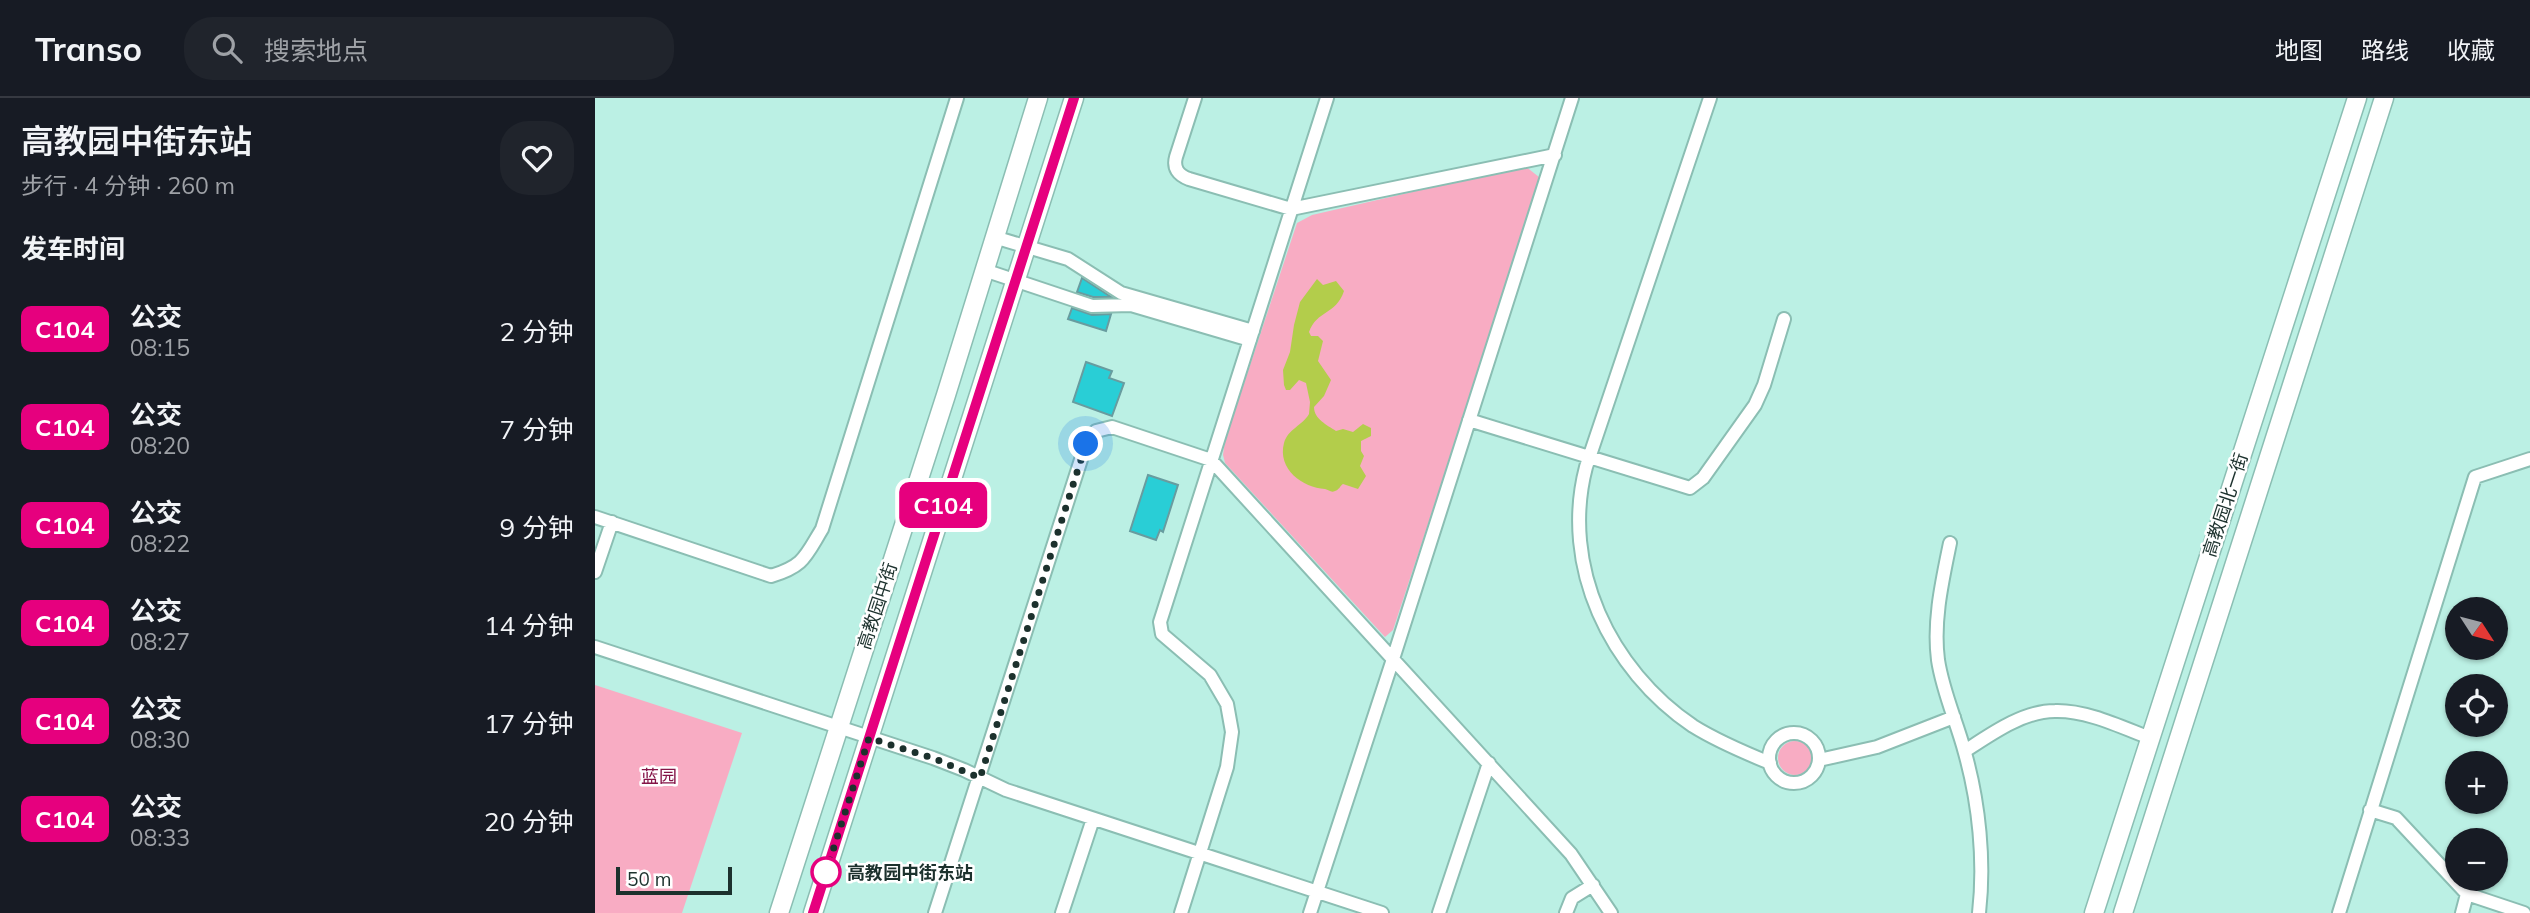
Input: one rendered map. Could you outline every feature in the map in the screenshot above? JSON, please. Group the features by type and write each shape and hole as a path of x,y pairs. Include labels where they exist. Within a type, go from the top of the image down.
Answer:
{"main road":[{"name":"高教园中街","path":"779,913 1038,98"},
{"name":"高教园中街","path":"813,913 1074,98"},
{"name":"高教园北一街","path":"2094,913 2357,98"},
{"name":"高教园北一街","path":"2123,913 2384,98"}],"street":[{"path":"595,517 771,576 790,570 803,561 821,528 957,98"},
{"path":"1195,98 1176,157 1177,171 1189,179 1291,209 1555,155"},
{"path":"1181,913 1230,756 1232,732 1227,704 1210,676 1166,638 1159,626 1327,98"},
{"path":"1310,913 1572,98"},
{"path":"1710,98 1589,458 1578,500 1580,545 1595,608 1607,632 1646,684 1681,717 1706,734 1770,763"},
{"path":"995,237 1078,264 1108,287 1121,293 1251,335"},
{"path":"984,270 1092,306 1131,305 1251,335"},
{"path":"1469,420 1682,488 1690,488 1696,485 1758,400 1784,319"},
{"path":"936,913 1089,439 1101,429 1120,428 1211,460 1571,854 1611,913"},
{"path":"2339,913 2475,477 2530,459"},
{"path":"595,572 612,523"},
{"path":"1951,544 1942,582 1936,637 1941,678 1965,751 1979,831 1979,913"},
{"path":"595,647 933,758 1006,790 1382,913"},
{"path":"1965,751 2021,719 2053,710 2076,713 2150,738"},
{"path":"1819,760 1877,747 1954,717"},
{"path":"1792,733 1800,733 1813,741 1818,748 1819,760 1816,772 1810,778 1794,784 1778,778 1770,763 1772,746 1777,740 1792,733"},
{"path":"1439,913 1489,763"},
{"path":"2370,810 2396,818 2467,894 2524,913"},
{"path":"1062,913 1093,819"},
{"path":"1566,913 1572,898 1593,885"},
{"path":"2462,913 2467,894"}],"green space":[{"path":"1525,166 1539,177 1540,185 1393,630 1385,637 1225,463 1225,441 1297,223 1312,215"},
{"name":"蓝园","path":"595,685 742,733 682,913 595,913"},
{"path":"1795,741 1807,746 1812,758 1807,770 1795,775 1783,770 1778,758 1783,746"}],"shaded area":[{"path":"1317,279 1323,285 1336,281 1344,291 1341,299 1312,325 1309,332 1311,336 1318,336 1323,341 1318,361 1331,380 1324,396 1314,407 1316,415 1336,431 1343,429 1353,432 1363,424 1371,428 1371,436 1361,441 1364,456 1360,466 1366,476 1358,489 1343,484 1332,492 1308,485 1288,469 1284,461 1286,438 1309,414 1310,402 1306,383 1299,380 1290,390 1286,390 1283,370 1290,352 1300,302"}],"building":[{"path":"1082,278 1111,297 1093,297 1077,292"},
{"path":"1072,308 1092,315 1111,314 1106,331 1068,319"},
{"path":"1086,362 1112,371 1109,378 1124,383 1112,416 1073,402"},
{"path":"1148,475 1178,485 1163,532 1160,530 1156,540 1130,531"}],"bus line":[{"name":"C104","path":"813,913 1074,98"}],"place":[{"name":"高教园中街东站","path":"826,872"}],"route":[{"path":"826,872 869,738 933,758 980,778 1086,444"}]}
